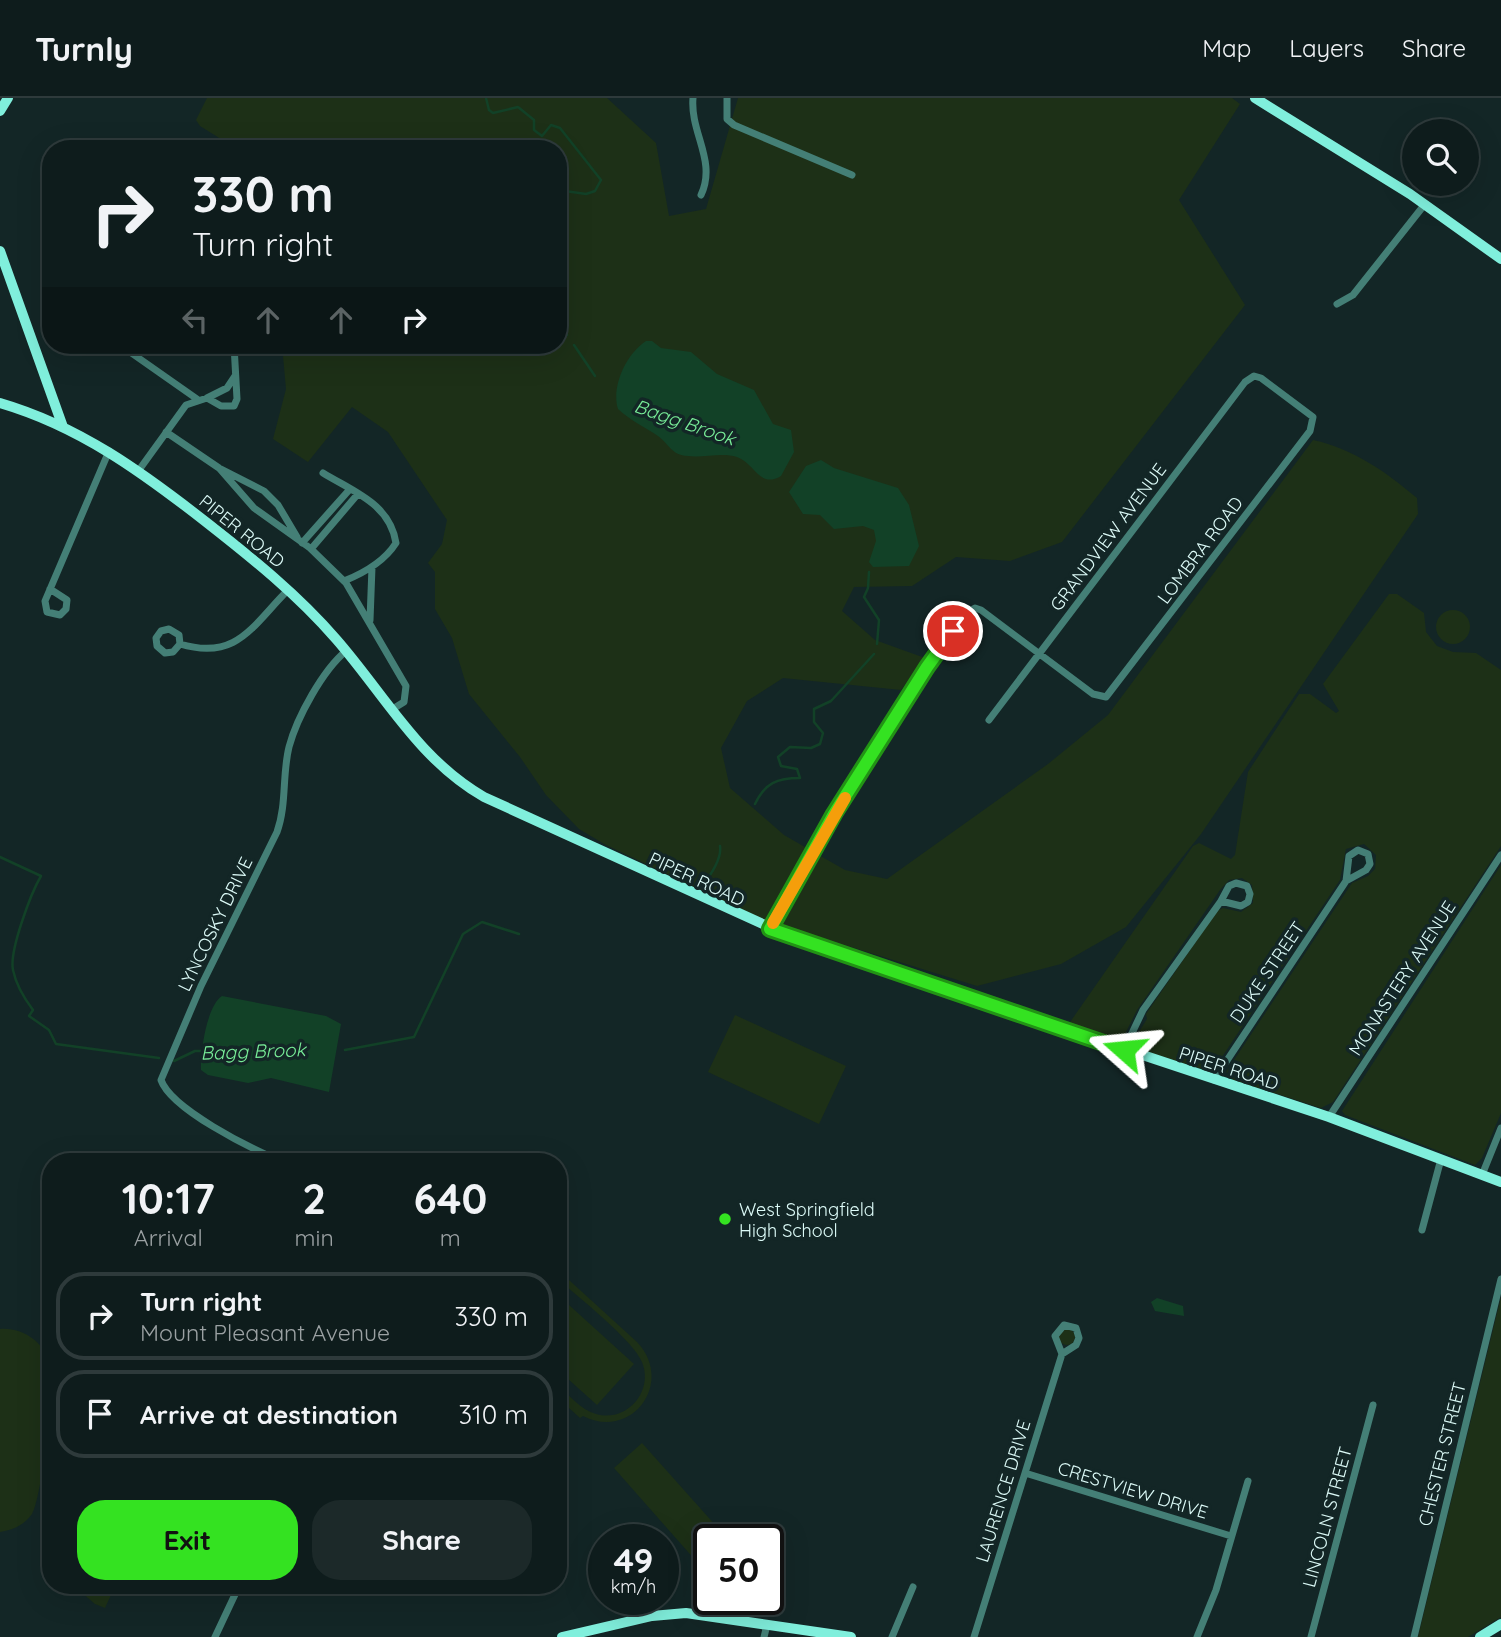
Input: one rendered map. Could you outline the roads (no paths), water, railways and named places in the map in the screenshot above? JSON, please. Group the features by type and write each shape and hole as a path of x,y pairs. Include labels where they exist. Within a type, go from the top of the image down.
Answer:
{"main road":[{"path":"0,111 8,98"},
{"path":"1255,98 1425,204 1501,259"},
{"path":"0,251 64,427"},
{"name":"PIPER ROAD","path":"0,403 64,427 139,470 288,590 346,651 433,761 475,792 770,929 1329,1117 1501,1182"},
{"path":"562,1637 672,1613 704,1615 851,1637"},
{"path":"1480,1637 1501,1624"}],"street":[{"path":"693,98 695,119 707,162 708,178 701,195"},
{"path":"727,98 727,120 734,125 852,175"},
{"path":"1337,304 1353,295 1425,204"},
{"path":"133,354 197,399"},
{"path":"207,398 221,406 234,406 235,354"},
{"path":"139,470 187,405 226,388 236,369"},
{"name":"LOMBRA ROAD","path":"1041,654 1097,696 1106,697 1310,431 1314,419 1269,383 1254,376"},
{"name":"GRANDVIEW AVENUE","path":"989,720 1245,382 1254,376"},
{"path":"166,432 219,468 264,491 278,505 302,543"},
{"path":"50,589 109,451"},
{"path":"219,468 254,508 311,549 344,581 406,686 404,702 391,710"},
{"path":"323,473 381,508 394,530 396,543 372,567 344,581"},
{"path":"302,543 350,489"},
{"path":"311,549 357,495"},
{"path":"370,621 372,567"},
{"path":"180,644 208,650 228,646 242,636 288,590"},
{"path":"770,929 824,831 927,667 967,614 975,608 1041,654"},
{"name":"LYNCOSKY DRIVE","path":"265,1153 197,1115 172,1097 160,1080 198,994 277,832 283,814 289,745 326,672 346,651"},
{"name":"DUKE STREET","path":"1214,1080 1346,881 1369,867 1370,857 1365,851 1354,851 1349,856 1346,881"},
{"name":"MONASTERY AVENUE","path":"1329,1117 1501,855"},
{"path":"1124,1050 1143,1010 1221,901"},
{"path":"1482,1175 1501,1128"},
{"path":"1422,1230 1441,1159"},
{"name":"CHESTER STREET","path":"1414,1637 1501,1279"},
{"name":"LAURENCE DRIVE","path":"974,1637 1062,1354"},
{"name":"LINCOLN STREET","path":"1311,1637 1373,1405"},
{"name":"CRESTVIEW DRIVE","path":"1026,1473 1231,1536"},
{"path":"1196,1637 1210,1606 1248,1481"},
{"path":"892,1637 913,1587"},
{"path":"215,1637 235,1594"},
{"path":"764,1637 767,1625"}],"water":[{"path":"646,341 652,341 661,348 691,352 717,374 754,390 773,424 791,430 794,452 781,476 774,479 762,477 737,457 678,454 658,436 618,409 616,400 622,372 632,354"},
{"path":"821,460 834,468 898,488 909,505 919,546 909,566 873,567 869,562 876,541 874,530 863,526 834,529 820,515 803,514 789,492 806,466"},
{"path":"222,996 326,1016 341,1024 329,1092 271,1078 248,1083 208,1075 201,1070 208,1019"},
{"path":"1157,1298 1183,1306 1184,1316 1155,1311 1151,1302"}],"waterway":[{"name":"Bagg Brook","path":"486,98 489,110 493,113 518,107 534,120 534,130 542,136 551,125 560,128 601,180 595,191 586,194 567,191"},
{"name":"Bagg Brook","path":"574,345 595,376"},
{"name":"Bagg Brook","path":"869,572 868,588 864,597 879,620 877,644"},
{"name":"Bagg Brook","path":"755,804 763,791 773,783 800,778 797,769 781,766 778,757 790,747 811,748 820,744 823,733 814,722 814,709 831,701 874,654"},
{"name":"Bagg Brook","path":"702,886 717,862 720,846"},
{"name":"Bagg Brook","path":"0,857 41,876 22,922 13,961 18,986 33,1010 29,1016 49,1030 56,1044 159,1058"},
{"name":"Bagg Brook","path":"345,1050 414,1037 463,934 482,922 519,934"},
{"name":"Bagg Brook","path":"174,1061 195,1051 204,1051"}],"place":[{"name":"West Springfield High School","path":"725,1219"}]}
